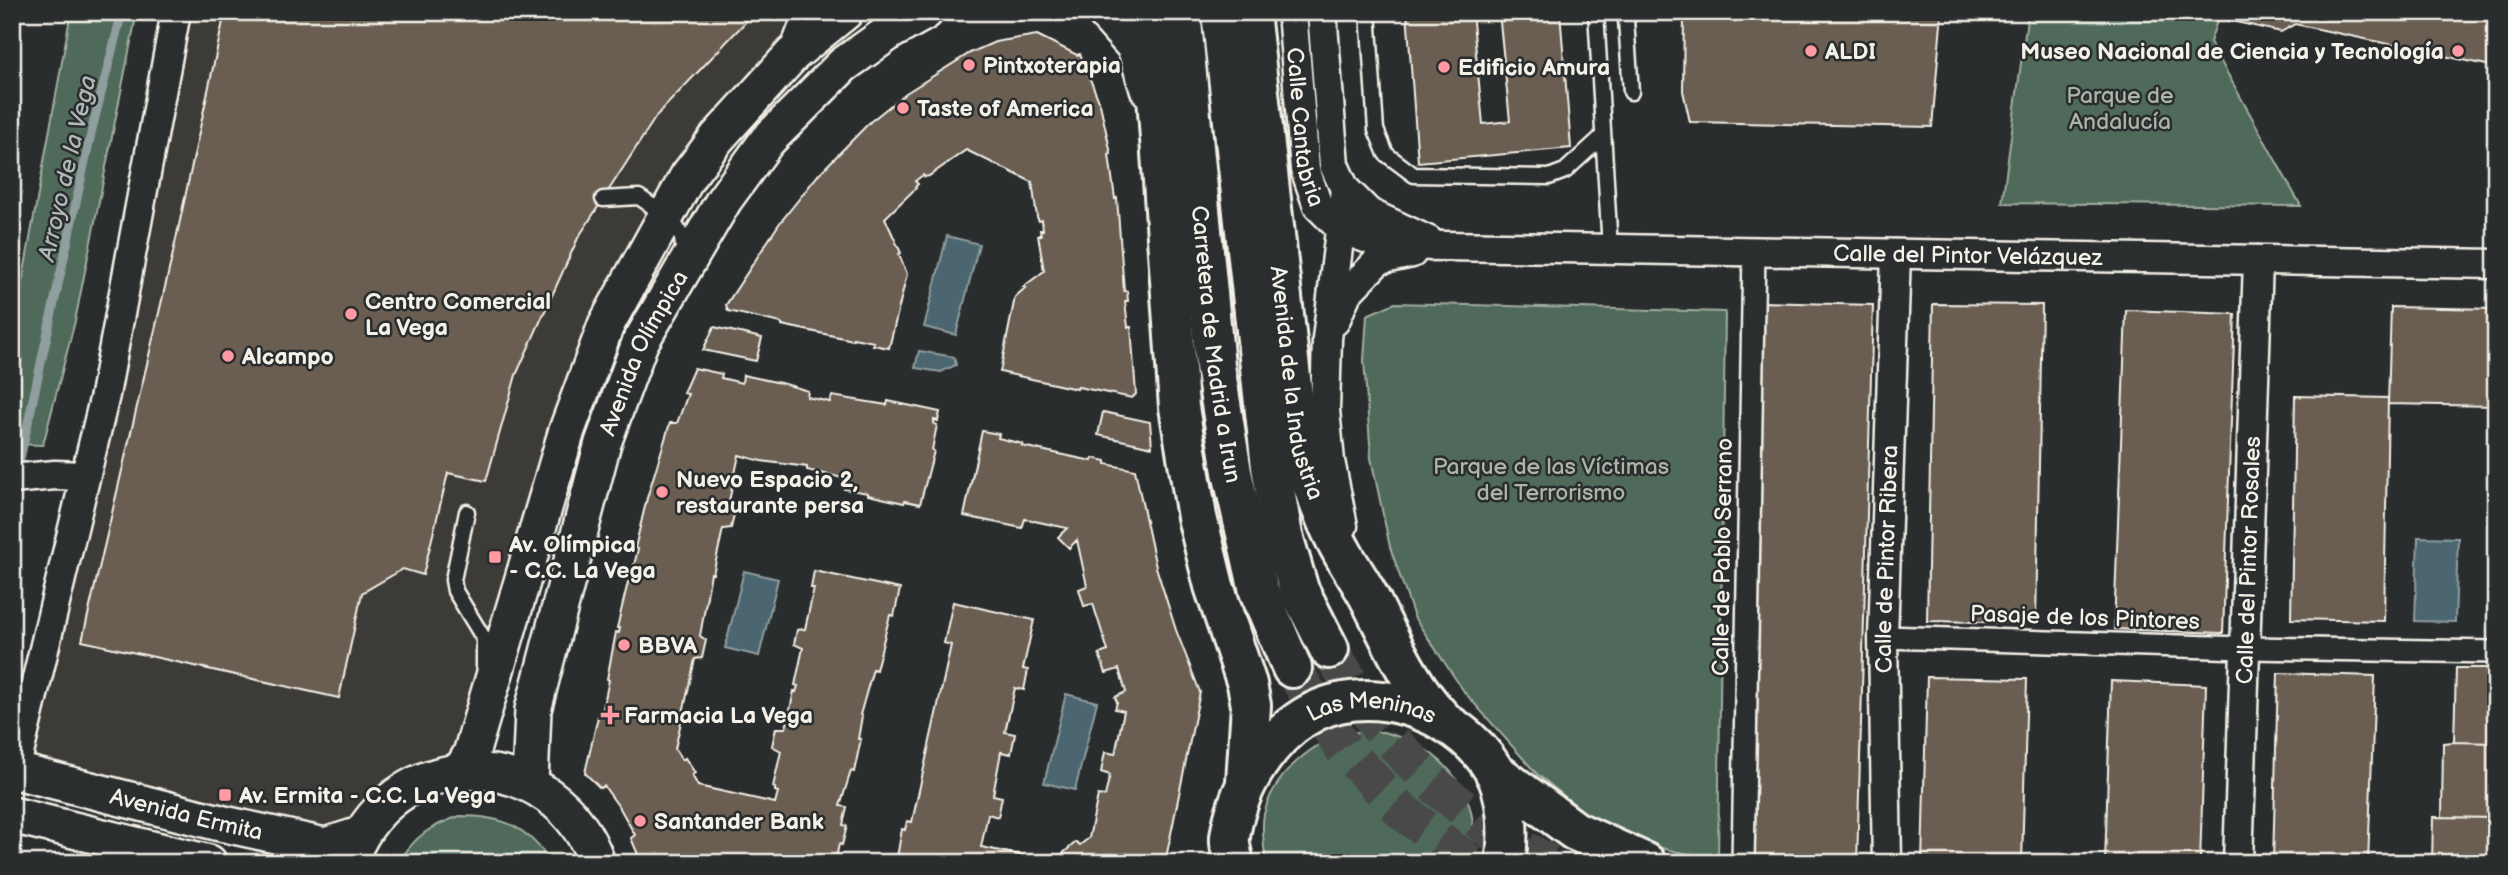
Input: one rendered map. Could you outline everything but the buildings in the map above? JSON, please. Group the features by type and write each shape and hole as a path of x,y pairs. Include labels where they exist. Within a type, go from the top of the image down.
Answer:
{"main road":[{"path":"1151,12 1179,407 1197,517 1214,586 1247,684 1251,705 1246,782"},
{"name":"Carretera de Madrid a Irun","path":"1181,12 1215,366 1232,472 1259,591 1292,668"},
{"name":"Carretera de Madrid a Irun","path":"1222,12 1271,467 1283,536 1299,590 1329,649"},
{"name":"Avenida de la Industria","path":"1250,12 1300,449 1321,509 1341,551 1358,575 1410,678 1427,704 1444,721"},
{"name":"Las Meninas","path":"1229,855 1246,782 1264,753 1286,731 1304,717 1329,705 1385,700 1444,721 1476,748 1495,772 1506,818 1505,863"},
{"path":"1495,772 1575,831 1646,863"}],"street":[{"path":"14,770 32,708 105,395 176,12"},
{"path":"793,54 809,12"},
{"name":"Avenida Olímpica","path":"466,762 567,430 606,326 688,176 717,138 793,54 845,12"},
{"path":"1104,12 1135,47 1146,79 1159,146"},
{"name":"Calle Cantabria","path":"1292,12 1305,169 1318,205 1341,229 1385,245 1441,246"},
{"name":"Calle Cantabria","path":"1322,12 1335,165 1345,189 1327,339 1325,410 1339,511 1358,575"},
{"name":"Avenida Olímpica","path":"530,783 533,710 603,443 640,343 683,267 731,191 767,141 843,65 891,31 923,13"},
{"path":"1345,189 1369,212 1441,246"},
{"path":"1327,339 1347,293 1379,260 1441,246"},
{"name":"Calle del Pintor Velázquez","path":"1441,246 2496,264"},
{"name":"Calle de Pablo Serrano","path":"1742,863 1754,251"},
{"name":"Calle de Pintor Ribera","path":"1887,863 1883,637 1896,254"},
{"name":"Calle del Pintor Rosales","path":"2238,863 2258,260"},
{"path":"12,479 55,475 85,476"},
{"name":"Pasaje de los Pintores","path":"1883,637 2245,648 2496,652"},
{"path":"355,849 388,801 424,780 466,762 530,783 559,803 584,833 598,862"},
{"name":"Avenida Ermita","path":"14,770 220,823 325,846 355,849"},
{"name":"Avenida Ermita","path":"12,815 209,863"}],"lane":[{"path":"1368,12 1376,131 1386,155 1414,175 1549,177 1565,172 1604,136"},
{"path":"1596,12 1610,249"},
{"path":"1631,12 1626,20 1631,92"},
{"path":"603,199 639,197 665,215 682,238 683,267"},
{"path":"466,762 476,697 484,666 484,639 455,591 453,580 467,512"}],"shaded area":[{"name":"Centro Comercial La Vega","path":"176,12 809,12 606,325 471,754 360,835 15,770"}],"green space":[{"path":"71,12 137,12 75,321 43,445 12,444 12,338"},
{"name":"Parque de Andalucía","path":"2028,12 2196,12 2218,18 2210,42 2301,206 2002,203"},
{"name":"Parque de las Víctimas del Terrorismo","path":"1395,303 1725,312 1718,861 1665,849 1602,827 1536,773 1465,693 1414,617 1390,547 1371,458 1364,360 1367,315"},
{"path":"1355,732 1383,732 1405,739 1425,750 1442,763 1456,779 1466,797 1472,817 1473,839 1469,863 1266,863 1264,814 1276,786 1285,774 1309,752 1336,737"},
{"path":"460,816 489,818 513,826 533,840 552,863 398,863 424,833"}],"water":[{"path":"947,236 979,244 956,335 924,327"},
{"path":"919,351 954,357 956,365 941,372 915,368"},
{"path":"2418,537 2458,538 2455,622 2415,621"},
{"path":"744,571 778,579 759,656 725,648"},
{"path":"1066,694 1097,702 1075,790 1044,783"}],"waterway":[{"name":"Arroyo de la Vega","path":"12,496 92,129 122,12"}],"tunnel":[{"path":"1329,649 1377,725 1432,783 1495,834 1549,863"},
{"path":"1292,668 1343,748 1403,812 1470,863"}],"place":[{"name":"ALDI","path":"1811,51"},
{"name":"Museo Nacional de Ciencia y Tecnología","path":"2458,51"},
{"name":"Pintxoterapia","path":"969,65"},
{"name":"Edificio Amura","path":"1444,67"},
{"name":"Taste of America","path":"903,108"},
{"name":"Centro Comercial La Vega","path":"351,314"},
{"name":"Alcampo","path":"228,356"},
{"name":"Nuevo Espacio 2, restaurante persa","path":"662,492"},
{"name":"Av. Olímpica - C.C. La Vega","path":"495,557"},
{"name":"BBVA","path":"624,645"},
{"name":"Farmacia La Vega","path":"610,715"},
{"name":"Av. Ermita - C.C. La Vega","path":"225,795"},
{"name":"Santander Bank","path":"640,821"}]}
